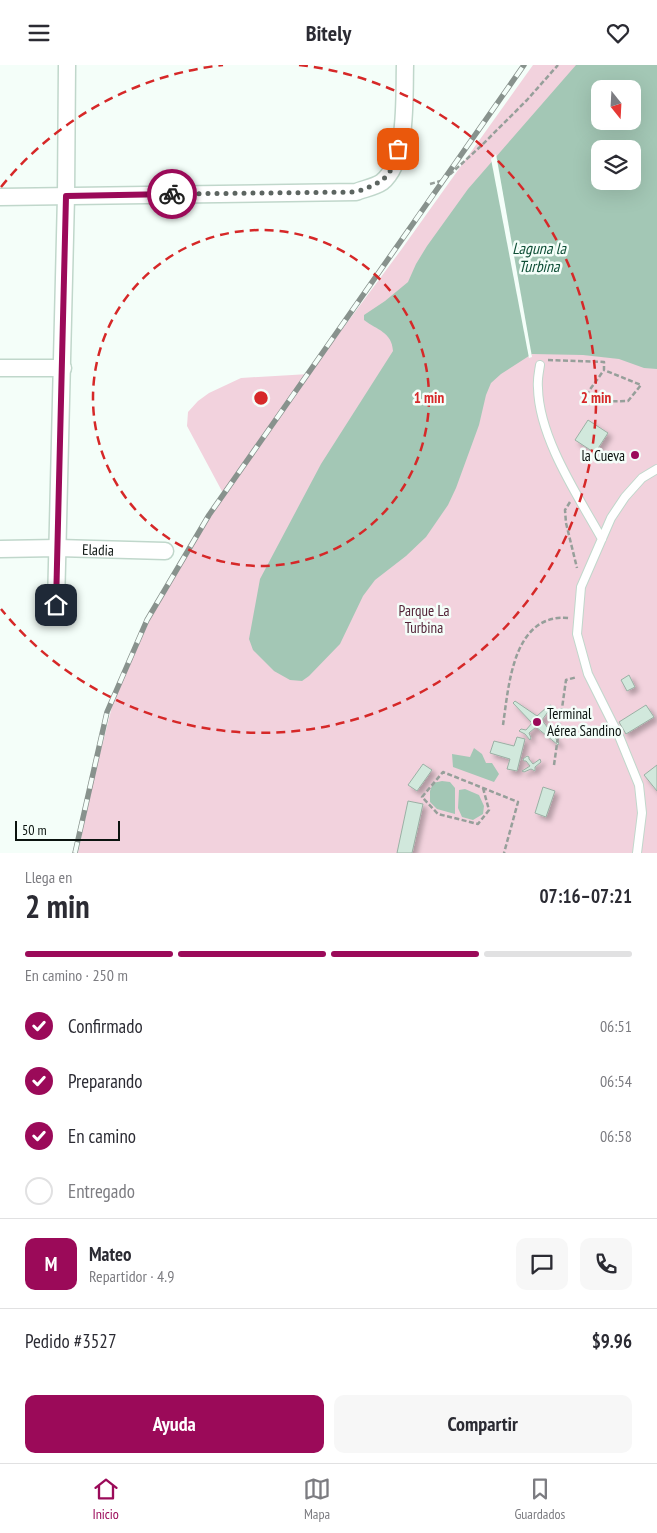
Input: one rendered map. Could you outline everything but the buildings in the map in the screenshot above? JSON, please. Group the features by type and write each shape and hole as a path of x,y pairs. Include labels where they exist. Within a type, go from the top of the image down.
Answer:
{"street":[{"path":"56,605 63,368 67,65"},
{"path":"0,197 356,192 381,182 394,164 402,135 405,65"},
{"path":"0,368 63,368"},
{"name":"Eladia","path":"0,549 58,548 165,551"}],"lane":[{"path":"542,362 538,387 541,413 558,459 602,539"},
{"path":"637,853 642,813 639,785 620,736 588,673 577,634 581,587 611,518 625,497 642,478 657,469"}],"path":[{"path":"430,184 444,180 482,145 528,100 558,65"},
{"path":"542,362 604,362 604,371 581,402 628,401 641,385 604,371"},
{"path":"575,490 565,510 566,523 581,587"},
{"path":"503,725 516,655 528,633 542,623 556,617 578,618"},
{"path":"554,765 566,680 588,673"},
{"path":"483,788 489,810 478,824 438,814 422,797 443,772 483,788 518,802 504,853"}],"green space":[{"name":"Parque La Turbina","path":"533,65 657,65 657,853 78,853 95,773 114,699 153,613 192,545 224,495 187,426 188,412 209,393 241,378 309,374 401,250"}],"water":[{"name":"Laguna la Turbina","path":"576,65 657,65 657,369 644,368 619,359 583,355 532,354 501,374 491,383 486,395 479,425 456,488 448,505 426,537 406,556 375,580 363,596 340,644 309,676 302,681 290,680 274,671 253,650 249,639 260,579 321,464 393,351 387,335 364,320 364,315 408,282 427,246 468,189"},
{"path":"474,748 482,754 486,763 492,763 499,774 494,782 453,767 452,754 470,757"},
{"path":"450,782 455,788 455,814 437,809 430,802 430,791 433,783"},
{"path":"465,789 479,795 484,806 483,814 473,820 462,817 458,808 459,790"}],"pier":[{"path":"496,154 532,357 529,358 491,159"}],"railway":[{"path":"75,853 107,712 147,620 209,515 524,65"}],"way so far":[{"path":"172,194 356,192 381,182 394,164 398,149"}],"place":[{"name":"la Cueva","path":"635,455"},
{"name":"Terminal Aérea Sandino","path":"537,722"}],"route":[{"path":"56,605 66,196 172,194"}]}
